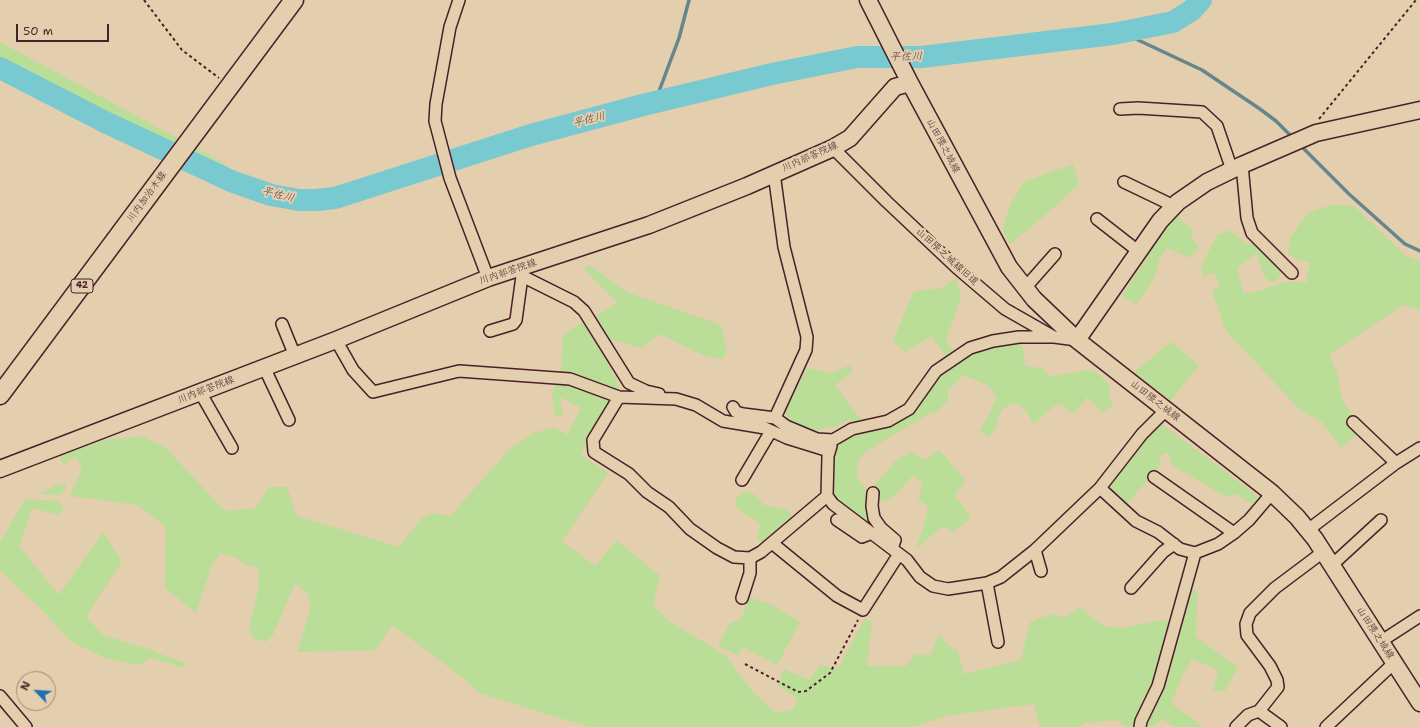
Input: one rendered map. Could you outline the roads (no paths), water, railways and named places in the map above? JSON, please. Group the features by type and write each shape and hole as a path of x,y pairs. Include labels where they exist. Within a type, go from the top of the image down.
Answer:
{"main road":[{"name":"川内加治木線","path":"0,395 294,0"},
{"path":"868,0 906,76"},
{"name":"川内祁答院線","path":"0,469 336,340 488,278 520,272 649,225 747,186 833,148 850,138 906,76"},
{"name":"山田隈之城線","path":"906,76 1009,267 1034,299 1077,340 1272,492 1297,517 1328,559 1420,703"},
{"path":"1077,340 1160,221 1174,206 1207,182 1303,138 1420,110"}],"street":[{"path":"459,0 450,27 436,104 435,121 450,178 488,278"},
{"path":"1120,109 1138,108 1202,112 1217,126 1237,168 1247,218 1252,233 1292,272"},
{"name":"山田隈之城線旧道","path":"833,148 957,268 1005,309 1054,337 1077,340"},
{"path":"774,173 784,247 807,337 806,350 775,418"},
{"path":"1124,182 1174,206"},
{"path":"1097,219 1138,251"},
{"path":"1025,288 1055,254"},
{"path":"490,331 513,324 516,320 520,272 574,302 584,311 629,383 646,391 696,405 723,421 765,428 787,438 829,451"},
{"path":"282,324 294,356"},
{"path":"733,407 736,412 743,414 775,418 786,426 817,439 833,440 852,429 888,421 908,409 936,371 970,348 993,340 1019,337 1054,337"},
{"path":"336,340 353,370 372,392 459,371 570,379 619,397 676,399"},
{"path":"264,367 289,420"},
{"path":"200,392 232,448"},
{"path":"619,397 593,440 594,452 628,474 647,492 670,506 690,529 717,548 734,557 750,558 761,552 827,496"},
{"path":"833,440 828,456 827,496 833,504 906,560 920,577 933,586 948,588 987,583 1001,577 1035,550 1100,488 1142,434 1166,410"},
{"path":"1353,422 1396,463"},
{"path":"742,480 771,431"},
{"path":"1308,530 1396,463 1420,448"},
{"path":"1154,477 1234,533"},
{"path":"1100,488 1136,521 1158,532 1180,549 1195,553 1218,544 1234,533 1249,520 1272,492"},
{"path":"772,543 837,596 864,610 895,551 895,540 881,528 874,518 872,506 873,493"},
{"path":"838,520 862,536 872,533"},
{"path":"1236,727 1248,715 1259,711 1278,687 1277,680 1270,666 1247,635 1246,624 1250,613 1275,588 1328,559 1381,520"},
{"path":"1131,588 1163,552 1174,544"},
{"path":"1035,550 1041,571"},
{"path":"1140,727 1141,721 1158,686 1195,553"},
{"path":"742,598 750,573 750,558"},
{"path":"987,583 998,642"},
{"path":"1380,642 1420,616"},
{"path":"1326,727 1394,663"},
{"path":"0,696 26,727"},
{"path":"1259,711 1282,727"}],"waterway":[{"path":"655,102 679,38 689,0"},
{"name":"平佐川","path":"0,68 105,122 231,181 271,195 299,200 316,200 335,198 531,135 643,105 772,74 857,57 921,57 1113,34 1173,22 1192,10 1201,0"},
{"path":"1121,32 1202,70 1260,109 1276,121 1293,138"},
{"path":"1300,145 1349,194 1405,244 1420,251"}]}
